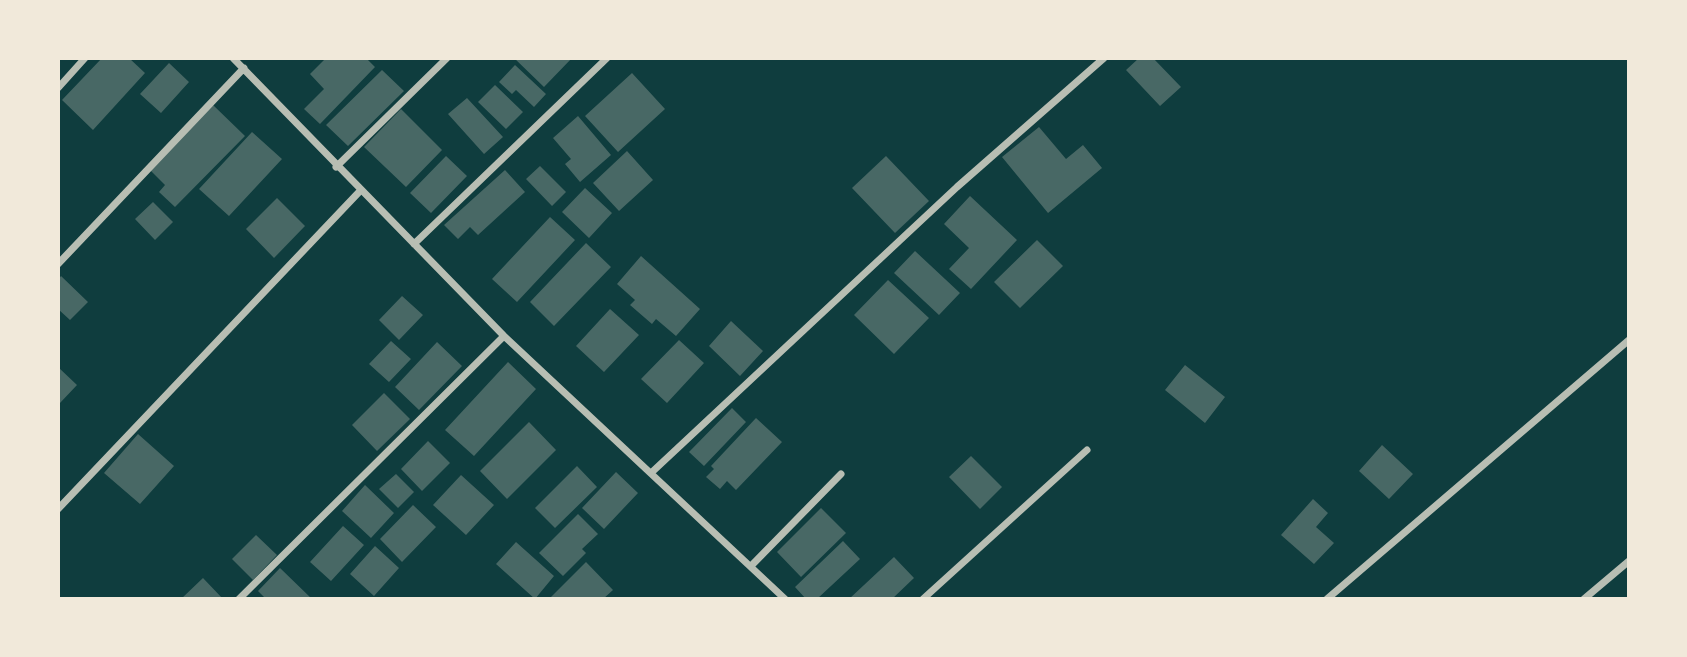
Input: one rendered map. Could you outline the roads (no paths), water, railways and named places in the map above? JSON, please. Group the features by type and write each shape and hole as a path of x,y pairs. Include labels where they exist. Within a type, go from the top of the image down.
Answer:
{"street":[{"path":"58,88 85,58"},
{"path":"233,58 335,167 504,336 785,599"},
{"path":"335,167 447,58"},
{"path":"414,244 607,58"},
{"path":"651,473 957,187 1104,58"},
{"path":"58,264 244,68"},
{"path":"58,509 360,191"},
{"path":"239,599 504,336"},
{"path":"1327,599 1629,340"},
{"path":"923,599 1087,450"},
{"path":"751,566 841,474"},
{"path":"1584,599 1629,561"}]}
